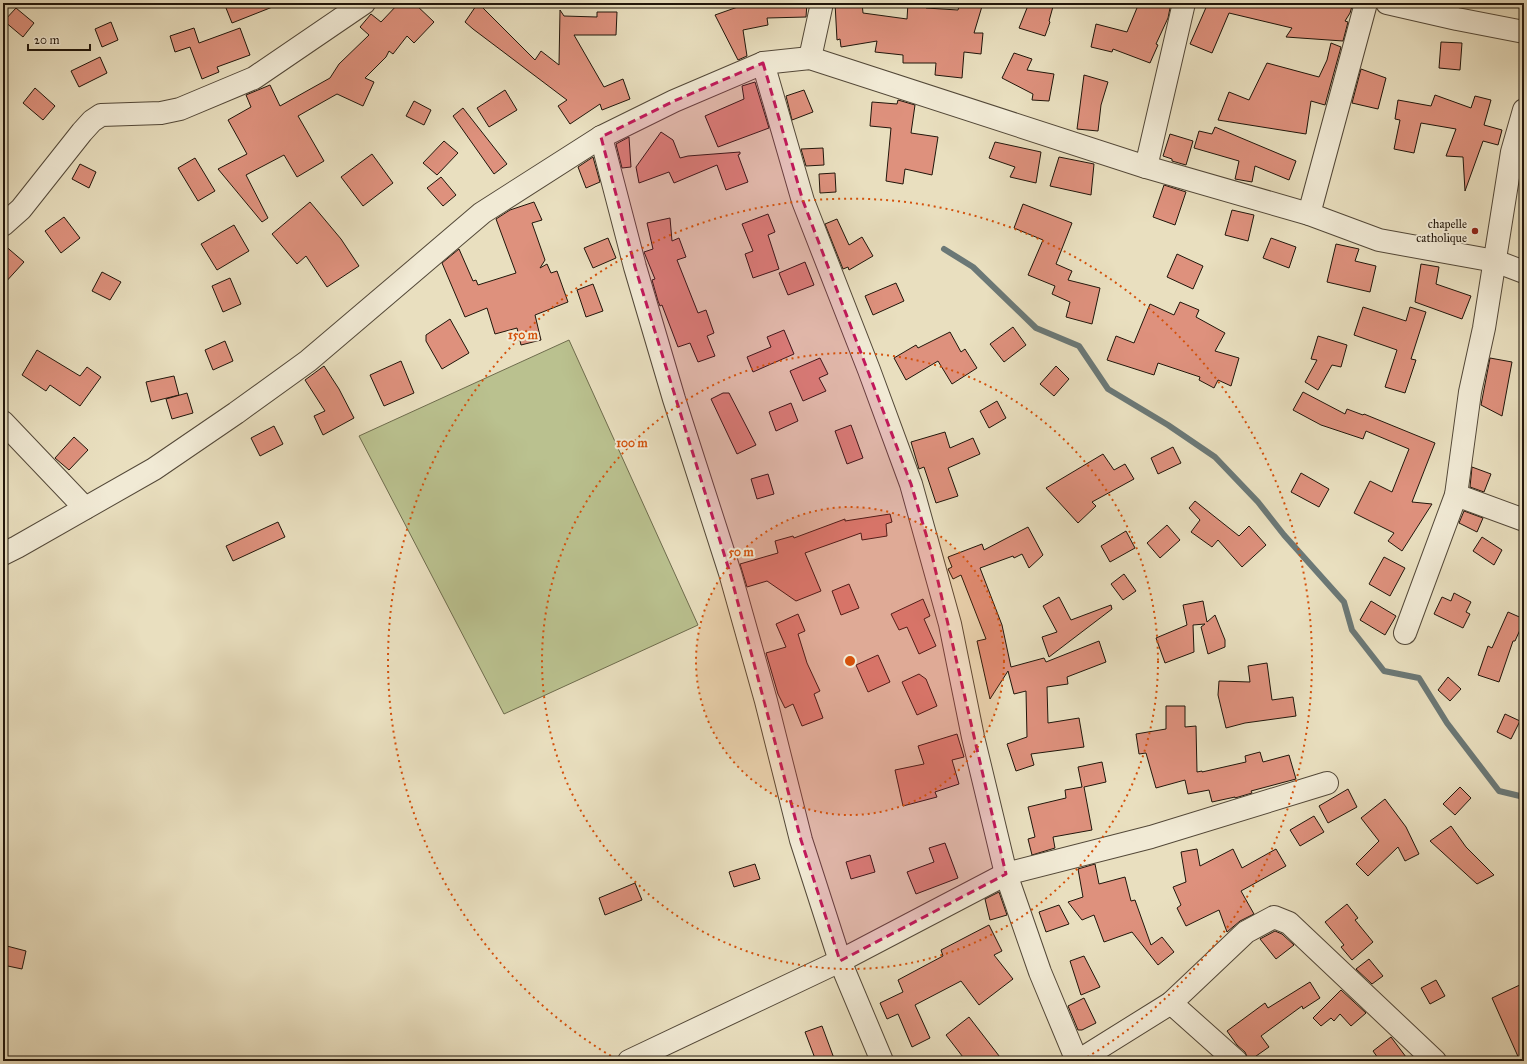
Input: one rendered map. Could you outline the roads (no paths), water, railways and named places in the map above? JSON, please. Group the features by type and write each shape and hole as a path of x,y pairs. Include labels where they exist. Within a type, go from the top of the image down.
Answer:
{"street":[{"path":"3,225 21,209 82,132 92,121 101,115 161,113 180,109 254,78 364,3"},
{"path":"810,58 822,3"},
{"path":"1146,167 1184,3"},
{"path":"1309,214 1366,3"},
{"path":"1387,3 1524,32"},
{"path":"3,554 154,469 242,409 308,361 482,213 601,138 674,101 762,63 810,58 1146,167 1309,214 1379,240 1495,261 1524,272"},
{"path":"762,63 803,201 912,484 950,624 973,737 1006,874 1040,972 1078,1061 1171,1003 1246,932 1274,917 1289,923 1435,1061"},
{"path":"1405,633 1456,495 1470,392 1484,328 1512,152 1524,110"},
{"path":"601,138 635,267 674,399 730,573 766,701 801,840 840,961 882,1061"},
{"path":"3,422 85,508"},
{"path":"1456,495 1524,520"},
{"path":"629,1061 840,961 1006,874 1151,838 1327,783"},
{"path":"1171,1003 1236,1061"}],"waterway":[{"path":"944,249 973,267 1036,328 1079,346 1108,389 1168,425 1215,457 1258,502 1284,535 1344,602 1352,630 1384,671 1419,678 1447,723 1499,791 1524,797"}],"place":[{"name":"chapelle catholique","path":"1475,231"}]}
